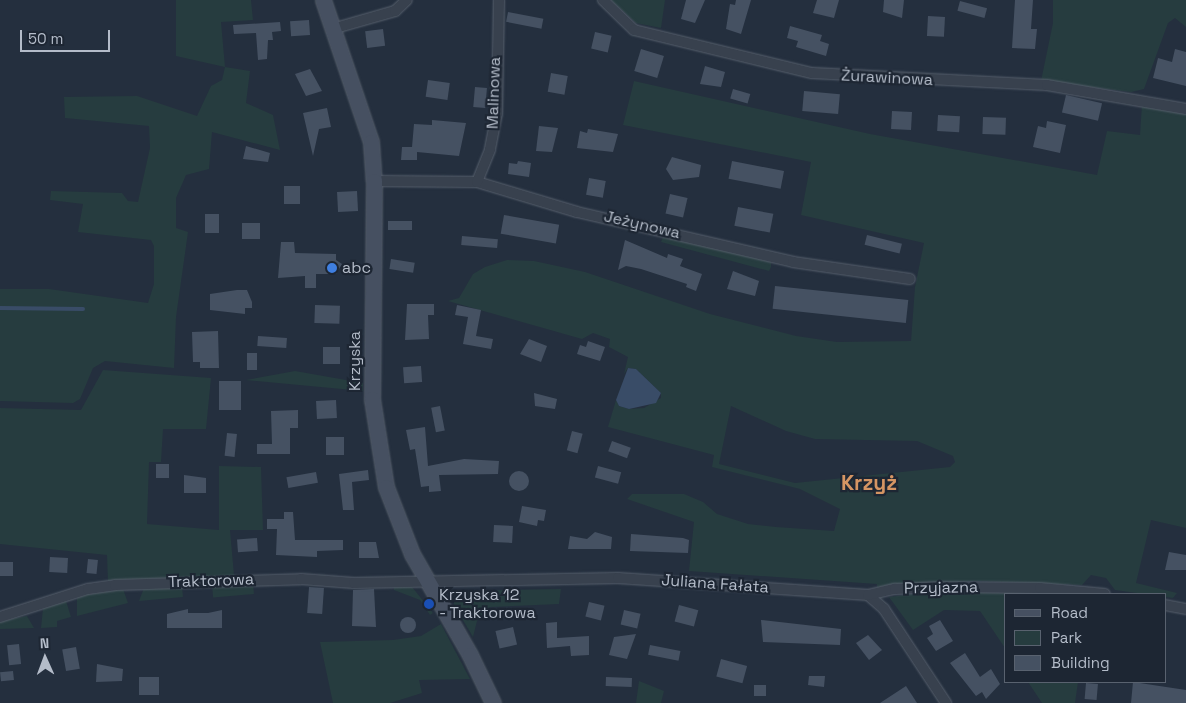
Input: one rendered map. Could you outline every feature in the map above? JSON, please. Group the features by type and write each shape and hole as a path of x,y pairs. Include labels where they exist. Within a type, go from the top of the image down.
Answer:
{"street":[{"name":"Krzyska","path":"323,0 366,122 374,181 372,380 376,437 391,505 427,582 493,703"},
{"path":"332,29 395,11 407,0"},
{"name":"Malinowa","path":"477,182 490,149 497,114 499,0"},
{"name":"Żurawinowa","path":"603,0 634,30 812,73 1047,85 1186,109"},
{"name":"Jeżynowa","path":"374,181 477,182 577,212 793,262 910,279"},
{"name":"Traktorowa","path":"0,617 88,589 115,585 301,578 427,582"},
{"name":"Juliana Fałata","path":"427,582 618,578 868,594"},
{"name":"Przyjazna","path":"868,594 895,589 941,587 1040,588 1094,593"},
{"path":"868,594 884,609 946,703"},
{"path":"1166,605 1186,609"}],"green space":[{"path":"176,0 251,0 253,20 221,22 225,67 176,56"},
{"path":"611,0 665,0 661,28 636,23"},
{"path":"1053,0 1186,0 1186,27 1175,18 1168,23 1144,89 1131,92 1041,81 1053,23"},
{"path":"225,67 250,71 246,103 273,115 280,150 212,132 209,169 186,175 176,198 176,228 188,232 176,317 174,368 105,361 93,368 80,399 73,403 0,401 0,289 49,289 148,303 154,284 154,246 151,240 78,232 83,204 50,200 51,191 122,193 128,201 138,202 150,148 149,126 65,118 64,97 137,96 197,116 211,86 222,80"},
{"path":"634,81 870,134 1097,175 1107,131 1140,135 1142,104 1186,114 1186,528 1151,520 1136,583 1177,593 1173,598 1166,597 1166,593 1137,593 1115,590 1106,578 1091,575 1082,585 975,581 877,587 877,584 689,571 694,522 627,499 632,494 684,494 703,502 717,514 748,524 776,527 834,531 840,509 800,489 712,467 714,455 608,427 616,400 619,406 629,409 644,408 661,398 661,393 636,369 628,368 624,374 628,357 609,347 610,339 593,333 582,339 448,301 459,298 473,274 485,267 507,260 534,261 585,272 710,314 796,336 837,342 911,341 915,287 924,243 801,215 811,162 623,125","holes":["731,406 786,431 815,439 917,441 953,456 955,462 950,467 795,483 719,464"]},
{"path":"664,234 771,262 771,267 769,271 661,242"},
{"path":"103,370 211,378 206,429 163,429 161,462 149,462 147,524 219,530 219,466 261,467 263,530 230,530 234,575 108,582 107,555 0,544 0,408 81,410"},
{"path":"295,371 363,383 363,391 246,380"},
{"path":"253,583 254,594 213,598 212,587"},
{"path":"394,586 412,587 433,613 430,615 420,600 394,590"},
{"path":"182,587 183,597 139,601 144,588"},
{"path":"123,589 128,603 77,616 77,598 81,594"},
{"path":"561,589 559,604 490,607 477,621 473,637 454,605 454,599 464,591"},
{"path":"929,592 1037,593 1004,593 1004,647 980,611 944,610 913,630 889,597"},
{"path":"66,601 71,617 57,621 57,627 41,628 43,608"},
{"path":"27,616 34,628 0,629 0,621"},
{"path":"441,624 470,679 419,680 422,693 390,703 333,703 320,642 393,640 421,636"},
{"path":"639,681 664,691 661,703 636,703"},
{"path":"1029,683 1078,683 1075,703 1042,703"}],"water":[{"path":"628,368 636,369 661,393 656,403 629,409 619,406 616,400"}],"building":[{"path":"686,0 705,0 695,23 681,19"},
{"path":"736,0 751,0 741,34 726,29 730,4 735,5"},
{"path":"817,0 839,0 834,18 813,13"},
{"path":"884,0 904,0 902,18 883,12"},
{"path":"1015,0 1033,0 1031,29 1037,29 1035,49 1012,48"},
{"path":"960,1 987,8 984,18 957,11"},
{"path":"508,12 543,19 541,29 506,22"},
{"path":"928,16 945,17 944,37 927,36"},
{"path":"309,20 310,35 291,36 290,21"},
{"path":"280,22 281,31 272,32 273,40 268,40 267,59 258,60 256,33 234,34 233,25"},
{"path":"790,26 822,35 820,41 829,44 826,56 796,47 798,41 787,38"},
{"path":"383,29 385,46 367,48 365,31"},
{"path":"595,32 612,36 608,52 591,49"},
{"path":"641,49 664,56 657,78 634,71"},
{"path":"1175,49 1186,52 1186,86 1153,78 1158,58 1172,62"},
{"path":"705,66 725,72 721,87 700,84"},
{"path":"310,69 322,91 306,96 295,74"},
{"path":"551,73 568,76 564,95 548,92"},
{"path":"428,80 450,83 447,100 426,97"},
{"path":"475,87 487,88 485,108 473,107"},
{"path":"733,89 750,94 748,104 730,99"},
{"path":"804,91 840,94 838,114 802,111"},
{"path":"1066,95 1102,103 1098,121 1062,113"},
{"path":"327,108 331,127 319,129 313,156 303,113"},
{"path":"892,111 912,112 911,130 891,129"},
{"path":"938,115 960,116 959,132 937,131"},
{"path":"983,117 1006,118 1005,135 982,134"},
{"path":"432,120 466,123 459,156 417,152 417,160 401,160 402,147 412,147 414,124 432,125"},
{"path":"1047,121 1066,125 1060,153 1033,147 1038,126 1046,128"},
{"path":"539,126 558,128 552,152 536,151"},
{"path":"588,129 618,134 613,152 577,148 580,131 587,133"},
{"path":"246,146 270,153 268,162 243,159"},
{"path":"672,157 701,165 699,177 673,180 666,169"},
{"path":"518,161 531,163 529,177 508,174 509,163 517,164"},
{"path":"732,161 784,171 781,189 729,179"},
{"path":"589,178 606,181 603,198 586,195"},
{"path":"284,186 300,186 300,204 284,204"},
{"path":"357,191 358,211 338,212 337,192"},
{"path":"670,194 688,198 683,218 666,213"},
{"path":"738,207 773,214 770,233 734,226"},
{"path":"205,214 219,214 219,233 205,233"},
{"path":"504,215 559,225 556,243 501,234"},
{"path":"388,221 412,221 412,230 388,230"},
{"path":"242,223 260,223 260,239 242,239"},
{"path":"867,235 902,244 900,253 865,245"},
{"path":"462,236 498,239 497,248 461,245"},
{"path":"625,240 667,258 668,254 683,259 680,266 702,274 696,291 686,287 687,284 641,269 626,266 618,270"},
{"path":"281,242 294,242 295,253 336,254 336,260 342,264 336,274 316,274 316,288 305,288 305,276 278,278"},
{"path":"391,259 415,263 413,273 389,269"},
{"path":"733,271 759,281 755,296 727,289"},
{"path":"775,286 908,300 906,323 773,309"},
{"path":"247,290 252,302 252,308 245,308 245,314 210,310 210,294"},
{"path":"407,304 434,304 434,315 428,315 429,339 405,340"},
{"path":"315,305 340,306 339,324 314,323"},
{"path":"457,305 481,310 476,336 493,339 491,349 463,344 468,317 455,315"},
{"path":"218,331 219,368 200,368 200,362 193,362 192,332"},
{"path":"258,336 287,338 286,348 257,346"},
{"path":"529,339 547,346 541,362 520,354"},
{"path":"588,341 605,347 600,361 577,354 580,345 586,347"},
{"path":"323,347 340,347 340,364 323,364"},
{"path":"247,353 257,353 257,370 247,370"},
{"path":"421,366 422,382 404,383 403,367"},
{"path":"219,381 241,381 241,410 219,410"},
{"path":"534,393 557,399 555,409 535,406"},
{"path":"336,400 337,418 317,419 316,401"},
{"path":"440,406 445,431 436,432 431,408"},
{"path":"298,410 298,428 290,428 290,454 257,454 257,444 272,444 271,411"},
{"path":"425,427 428,466 464,459 499,461 498,474 439,475 441,491 429,492 429,486 421,487 415,449 410,450 406,430"},
{"path":"572,431 583,434 577,453 567,450"},
{"path":"227,433 237,434 235,457 225,456"},
{"path":"326,437 344,437 344,455 326,455"},
{"path":"612,441 631,448 627,458 608,451"},
{"path":"156,464 169,464 169,478 156,478"},
{"path":"598,466 621,472 618,484 595,478"},
{"path":"368,470 369,480 352,482 354,510 343,510 339,474"},
{"path":"519,471 526,474 529,481 526,488 519,491 512,488 509,481 512,474"},
{"path":"316,472 318,483 288,488 286,477"},
{"path":"184,475 206,478 206,493 184,493"},
{"path":"522,506 546,510 544,521 538,520 537,526 519,522"},
{"path":"284,512 293,512 295,540 343,540 343,550 317,551 317,557 276,555 277,529 267,529 267,519 284,519"},
{"path":"494,525 513,526 512,543 493,542"},
{"path":"595,532 612,537 611,549 568,549 570,536 587,539"},
{"path":"631,534 689,540 688,553 630,551"},
{"path":"257,538 258,551 238,552 237,539"},
{"path":"359,542 376,542 379,558 359,558"},
{"path":"1169,552 1186,555 1186,570 1165,570"},
{"path":"50,557 68,558 67,573 49,572"},
{"path":"88,559 98,560 96,574 87,573"},
{"path":"0,562 13,562 13,576 0,576"},
{"path":"309,587 324,588 322,614 307,613"},
{"path":"374,589 376,627 352,626 353,590"},
{"path":"589,602 605,606 601,620 585,617"},
{"path":"679,605 698,610 694,627 675,621"},
{"path":"188,609 188,613 208,613 222,610 222,628 167,628 167,614"},
{"path":"624,610 641,614 637,628 621,625"},
{"path":"405,617 411,617 416,622 414,631 405,633 400,628 400,622"},
{"path":"761,620 841,629 840,645 763,642"},
{"path":"940,620 953,641 936,651 927,638 933,634 929,626"},
{"path":"557,622 557,638 589,636 589,655 571,656 570,646 547,648 546,623"},
{"path":"513,627 517,645 500,649 495,631"},
{"path":"636,634 627,659 609,655 614,637"},
{"path":"868,635 882,650 869,660 856,643"},
{"path":"19,644 21,664 9,665 7,645"},
{"path":"650,645 680,651 679,661 648,655"},
{"path":"76,647 80,669 66,671 62,649"},
{"path":"965,653 980,677 991,669 1000,684 986,699 982,692 976,696 950,663"},
{"path":"721,659 747,666 742,683 716,676"},
{"path":"97,664 123,669 122,681 96,682"},
{"path":"13,671 14,680 1,681 0,672"},
{"path":"809,676 825,676 824,687 808,685"},
{"path":"139,677 159,677 159,695 139,695"},
{"path":"606,677 632,678 632,687 606,686"},
{"path":"1086,683 1098,684 1097,700 1085,699"},
{"path":"1133,683 1186,690 1186,703 1131,703"},
{"path":"754,685 766,685 766,696 754,696"},
{"path":"906,686 917,703 880,703"}],"waterway":[{"path":"0,308 83,309"}],"place":[{"name":"abc","path":"332,268"},
{"name":"Krzyska 12 - Traktorowa","path":"429,604"}],"district":[{"name":"Krzyż","path":"869,483"}]}
